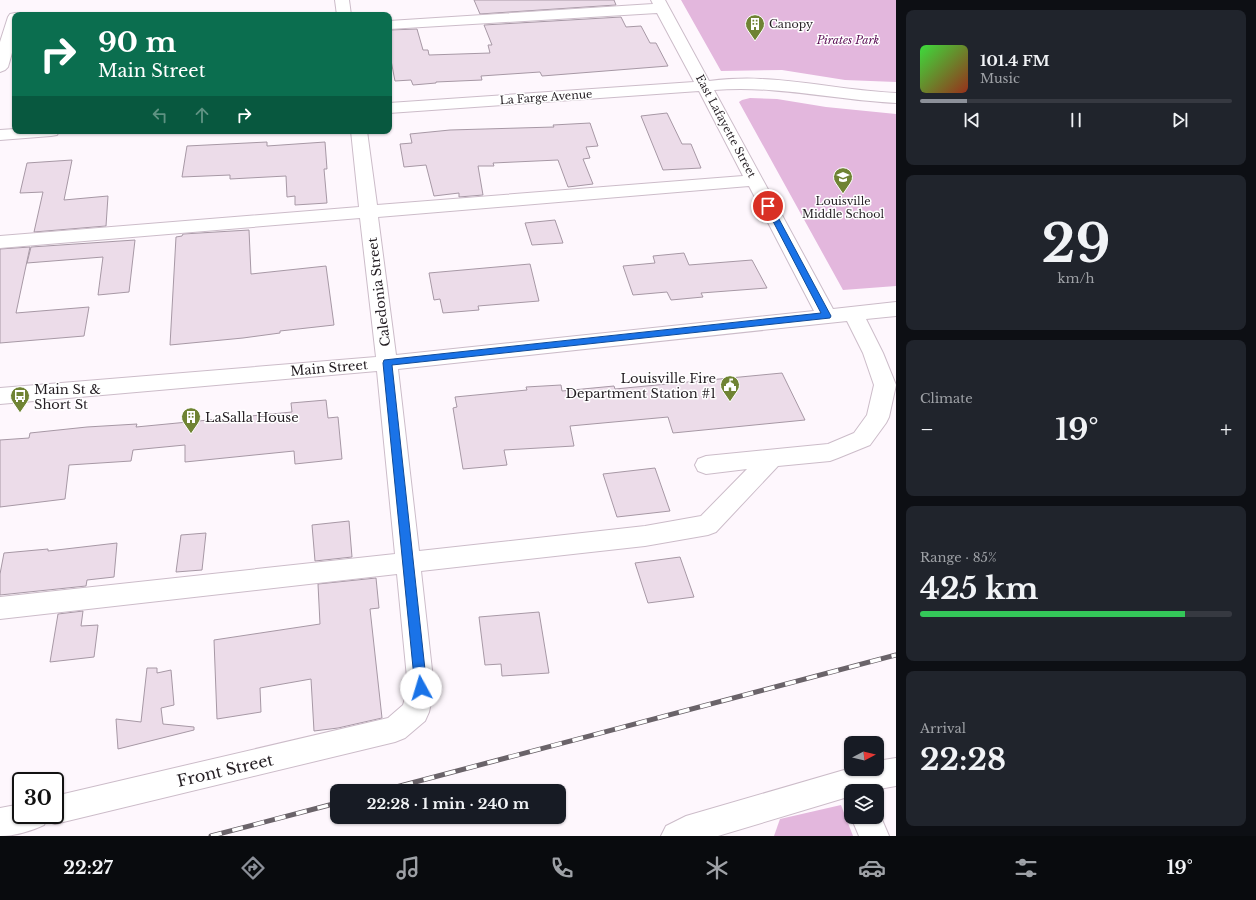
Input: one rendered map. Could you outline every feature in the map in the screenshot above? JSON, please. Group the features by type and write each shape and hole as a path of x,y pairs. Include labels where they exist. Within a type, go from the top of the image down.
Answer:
{"street":[{"path":"342,0 344,12"},
{"path":"392,25 660,4"},
{"name":"East Lafayette Street","path":"660,4 827,316"},
{"path":"0,67 7,49 12,29"},
{"name":"La Farge Avenue","path":"392,108 765,83 863,96 896,98"},
{"path":"0,135 13,134"},
{"name":"Caledonia Street","path":"359,134 387,363 421,688 415,712 395,729"},
{"path":"0,242 369,213 754,180"},
{"name":"Main Street","path":"0,396 387,363 896,309"},
{"path":"706,465 830,452 862,439 887,419 885,385 873,353 853,313"},
{"path":"0,608 645,536 708,525 771,459"},
{"name":"Front Street","path":"64,808 395,729"},
{"path":"859,784 872,776 896,772"},
{"path":"676,836 686,831 844,790"},
{"path":"0,823 12,820"},
{"path":"869,824 874,836"}],"green space":[{"name":"Pirates Park","path":"681,0 896,0 896,82 845,80 782,70 721,71"},
{"name":"Louisville Middle School","path":"750,98 777,99 826,107 896,114 896,286 843,290 739,102"},
{"path":"841,805 844,813 844,824 848,824 853,836 774,836 780,819"}],"building":[{"path":"474,0 614,0 616,5 480,14"},
{"path":"621,17 626,27 641,26 650,43 656,43 668,66 542,76 540,72 481,76 482,80 436,82 413,85 411,80 395,81 392,66 392,30 417,29 423,50 428,50 429,55 490,53 488,45 492,45 484,25"},
{"path":"667,113 682,144 691,144 701,168 663,170 641,116"},
{"path":"590,123 598,146 586,147 590,158 583,159 593,184 568,187 558,160 493,163 494,166 478,166 483,195 459,197 459,193 434,196 426,165 404,167 400,144 412,143 410,134 450,130 554,127 553,125"},
{"path":"267,142 267,146 325,142 327,169 324,169 327,203 295,205 295,196 287,197 286,176 230,179 230,175 182,177 187,146"},
{"path":"72,160 64,200 108,196 106,226 34,232 43,192 20,193 27,163"},
{"path":"555,220 563,243 532,245 525,223"},
{"path":"249,230 251,274 326,266 334,325 280,331 280,333 243,338 170,345 176,237 182,236 183,234"},
{"path":"135,240 129,292 98,295 103,257 27,263 31,247"},
{"path":"30,247 16,313 89,307 84,336 0,343 0,249"},
{"path":"684,253 689,265 752,260 767,288 701,293 703,297 671,300 667,292 633,295 623,266 655,263 653,256"},
{"path":"530,264 539,301 478,306 479,310 443,313 440,299 434,300 429,273"},
{"path":"782,373 805,420 673,433 668,417 570,426 574,446 504,450 507,465 463,469 453,408 457,407 455,397 527,390 526,387 561,385 562,391 614,386 615,389"},
{"path":"326,400 328,418 338,417 342,459 295,464 294,451 185,462 185,445 133,450 131,461 69,465 65,499 0,507 0,440 29,438 30,433 87,427 137,424 136,427 292,412 291,403"},
{"path":"655,468 670,511 617,517 603,474"},
{"path":"349,521 352,557 315,561 312,525"},
{"path":"206,533 202,570 176,572 181,535"},
{"path":"117,543 114,577 87,580 86,586 0,595 0,574 4,553 48,549 48,551"},
{"path":"680,557 694,597 648,603 635,563"},
{"path":"376,578 379,608 370,609 382,718 338,728 314,731 311,679 260,688 261,712 217,719 214,640 320,624 318,584"},
{"path":"83,611 81,626 98,625 94,657 50,662 58,614"},
{"path":"539,612 549,673 502,676 501,664 485,665 479,617"},
{"path":"147,668 157,668 157,673 171,670 174,705 161,708 163,724 194,727 194,730 118,749 116,719 141,722"}],"railway":[{"path":"408,784 896,655"},
{"path":"211,836 330,805"}],"place":[{"name":"Canopy","path":"755,41"},
{"name":"Louisville Middle School","path":"843,194"},
{"name":"Louisville Fire Department Station #1","path":"730,402"},
{"name":"Main St & Short St","path":"20,413"},
{"name":"LaSalla House","path":"191,434"}],"route":[{"path":"421,688 387,363 827,316 768,206"}]}
